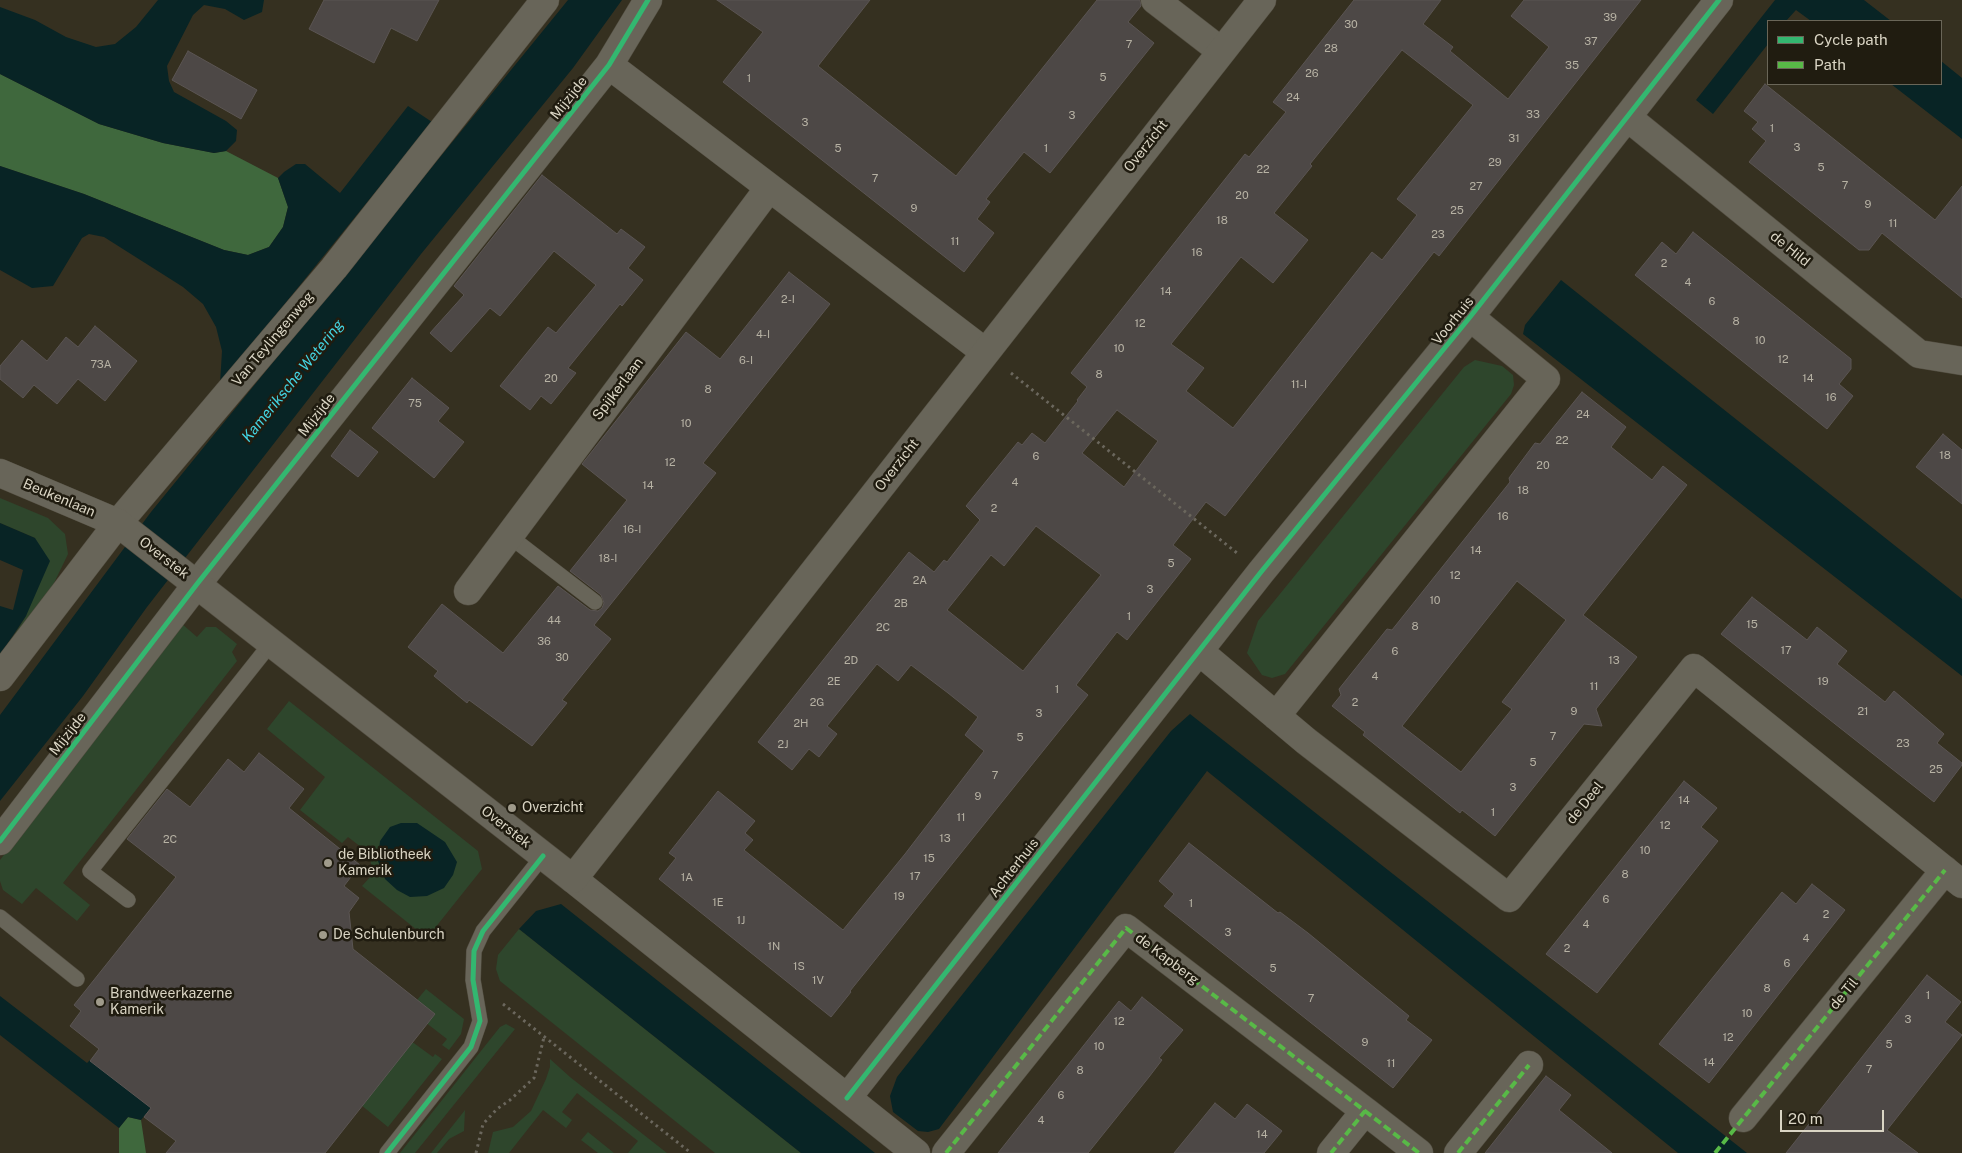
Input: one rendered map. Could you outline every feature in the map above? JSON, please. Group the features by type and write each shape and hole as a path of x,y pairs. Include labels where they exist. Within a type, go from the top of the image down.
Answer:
{"street":[{"name":"Van Teylingenweg","path":"0,677 334,268 545,0"},
{"name":"Mijzijde","path":"0,841 193,580 609,65 648,0"},
{"path":"1155,0 1221,50"},
{"name":"Overzicht","path":"572,879 1262,0"},
{"name":"Voorhuis","path":"1200,652 1261,572 1470,318 1719,0"},
{"path":"609,65 985,352"},
{"name":"de Hild","path":"1627,117 1919,354 1962,361"},
{"name":"Spijkerlaan","path":"468,591 769,188"},
{"name":"Voorhuis","path":"1276,716 1546,379 1470,318"},
{"name":"Beukenlaan","path":"0,473 124,527"},
{"name":"Overstek","path":"124,527 543,856 916,1153"},
{"name":"de Deel","path":"1200,652 1276,716 1509,898 1694,668 1954,877"},
{"name":"Achterhuis","path":"847,1098 1200,652"},
{"name":"de Til","path":"1744,1118 1954,877"},
{"name":"de Kapberg","path":"946,1153 1126,928 1419,1153"},
{"path":"1458,1153 1529,1065"},
{"path":"1331,1153 1365,1111"}],"lane":[{"path":"508,535 595,602"},
{"path":"128,900 90,871 272,642"},
{"path":"387,1153 471,1047 480,1021 474,980 474,951 483,931 543,856"},
{"path":"0,917 77,980"}],"path":[{"path":"985,352 1261,572"},
{"path":"474,980 691,1153"},
{"path":"476,1153 483,1124 497,1109 534,1078 545,1036"}],"green space":[{"path":"0,74 99,124 163,143 214,153 226,151 278,178 288,207 283,227 269,247 248,255 224,250 84,194 0,166"},
{"path":"1475,360 1502,366 1513,375 1514,385 1511,394 1285,674 1272,678 1262,675 1247,653 1258,621 1464,367"},
{"path":"0,498 48,518 65,534 68,554 42,608 9,643 26,616 35,538 0,523"},
{"path":"181,623 197,637 206,627 216,627 237,644 232,652 237,661 63,883 90,905 77,921 36,888 22,904 3,890 0,881 0,860"},
{"path":"289,701 478,851 482,869 427,938 362,886 372,875 370,854 348,837 342,843 300,810 325,777 267,729"},
{"path":"519,929 801,1153 715,1153 500,981 496,969 498,955"},
{"path":"426,989 464,1019 461,1034 449,1050 442,1045 447,1039 425,1022 417,1000"},
{"path":"506,1024 515,1029 415,1153 400,1153 500,1027"},
{"path":"411,1041 433,1057 435,1054 442,1059 388,1127 361,1105"},
{"path":"550,1059 570,1077 667,1153 628,1153 638,1141 577,1093 562,1112 572,1120 566,1128 543,1110 509,1153 488,1153 493,1132 513,1127 531,1111 546,1079 550,1067"},
{"path":"465,1110 464,1131 449,1139 437,1153 431,1153"},
{"path":"128,1117 141,1120 146,1153 119,1153 119,1128"},
{"path":"588,1132 614,1153 598,1153 581,1140"}],"water":[{"path":"158,0 264,0 262,12 244,20 225,9 204,5 193,15 167,66 169,81 174,92 226,121 237,130 236,141 226,151 214,153 163,143 99,124 0,74 0,7 35,20 66,37 96,47 115,44 136,27"},
{"name":"Kameriksche Wetering","path":"568,0 622,0 573,68 421,254 147,607 83,696 0,801 0,715 151,512"},
{"path":"1775,0 1864,0 1890,20 1810,20 1796,10 1787,20 1767,20 1767,45 1713,114 1696,100"},
{"path":"1942,62 1962,78 1962,139 1892,85 1942,85"},
{"path":"408,106 432,122 220,384 222,351 216,327 203,304 183,287 104,237 89,234 82,238 53,286 32,288 0,270 0,166 84,194 224,250 248,255 269,247 283,227 288,207 278,178 284,172 296,164 305,164 340,193"},
{"path":"1561,280 1962,599 1962,676 1523,334 1525,325"},
{"path":"0,523 35,538 50,561 26,616 0,655 0,606 13,610 23,570 0,560"},
{"path":"1190,714 1747,1153 1678,1153 1207,771 939,1129 928,1132 918,1131 893,1112 890,1096 897,1077 1171,731"},
{"path":"401,823 417,823 445,842 457,862 453,875 444,888 427,896 410,897 397,890 385,879 378,861 380,841 390,827"},
{"path":"561,904 875,1153 801,1153 519,929 536,911"},
{"path":"0,996 87,1063 90,1060 151,1108 141,1120 128,1117 119,1128 0,1035"}],"building":[{"path":"324,0 439,0 417,41 391,28 374,63 309,29"},
{"path":"717,0 870,0 818,66 956,176 1097,0 1140,0 1141,6 1128,22 1154,43 1050,173 1024,152 986,199 990,202 977,219 994,233 964,272 723,82 763,32"},
{"path":"1354,0 1441,0 1423,24 1453,47 1450,51 1508,99 1549,47 1511,16 1524,0 1641,0 1439,256 1434,252 1225,516 1206,502 1173,545 1191,559 1127,640 1117,632 1076,685 1088,695 831,1017 659,879 676,858 669,853 718,791 755,821 745,833 753,840 744,850 843,930 905,854 984,751 965,735 978,717 948,693 911,665 898,681 877,664 827,726 837,734 819,757 809,749 792,770 758,742 909,552 934,572 944,560 947,562 980,520 966,506 1018,442 1022,445 1032,433 1045,443 1087,387 1071,373 1245,154 1249,157 1286,112 1273,102","holes":["1402,50 1473,105 1397,199 1417,215 1382,260 1372,252 1233,428 1186,391 1204,368 1171,344 1241,257 1273,283 1308,240 1274,213 1312,166 1310,164","1117,410 1158,441 1124,487 1082,453","1036,526 1101,575 1023,671 947,610 991,555 1004,566"]},
{"path":"188,51 257,90 241,119 172,80"},
{"path":"1765,84 1935,220 1962,186 1962,298 1882,233 1869,250 1859,250 1749,162 1766,141 1752,129 1758,122 1744,111"},
{"path":"542,175 617,234 621,229 645,247 628,268 643,280 622,306 620,304 568,368 576,373 551,404 541,396 530,410 500,386 548,327 556,333 596,285 554,251 500,316 490,308 451,352 430,333 464,295 454,286"},
{"path":"1693,232 1851,359 1851,369 1839,384 1853,396 1827,429 1635,275 1662,242 1676,254"},
{"path":"789,272 830,304 703,463 716,473 594,625 611,639 562,700 567,703 532,746 469,700 467,703 434,676 438,671 408,647 442,604 503,653 558,586 590,610 598,611 602,608 604,603 601,595 570,571 627,500 582,464 686,332 720,359"},
{"path":"95,326 137,361 105,401 78,379 57,404 34,385 23,398 0,379 0,366 22,340 47,361 66,337 78,347"},
{"path":"412,378 449,408 438,421 464,442 434,478 372,428"},
{"path":"1582,392 1626,427 1611,447 1652,480 1663,466 1687,485 1583,615 1637,657 1596,709 1602,726 1584,724 1495,836 1462,810 1460,813 1363,735 1365,732 1332,706 1341,695 1339,689 1387,629 1392,630 1510,482 1509,478 1535,443 1540,444","holes":["1517,581 1566,620 1502,702 1512,709 1461,772 1402,726"]},
{"path":"350,430 378,452 358,477 331,456"},
{"path":"1943,434 1962,450 1962,504 1916,467"},
{"path":"1752,597 1807,640 1817,627 1847,651 1837,664 1885,702 1894,691 1944,734 1937,743 1962,763 1962,765 1934,802 1721,634"},
{"path":"259,753 304,789 289,808 360,865 344,886 359,898 349,912 353,949 435,1014 325,1153 166,1153 176,1141 144,1117 151,1108 90,1061 99,1049 70,1026 81,1011 74,1005 176,877 127,839 167,789 190,807 228,759 244,772"},
{"path":"1684,781 1717,808 1701,827 1718,841 1597,993 1546,954"},
{"path":"1189,843 1278,913 1280,912 1308,933 1409,1016 1406,1020 1432,1040 1393,1088 1164,906 1174,894 1159,881"},
{"path":"1812,884 1845,910 1709,1083 1659,1044 1782,892 1796,904"},
{"path":"1927,975 1961,1002 1945,1022 1962,1035 1887,1130 1918,1153 1786,1153"},
{"path":"1142,997 1183,1030 1159,1058 1162,1060 1088,1153 998,1153 1119,1001 1131,1011"},
{"path":"1546,1076 1571,1095 1559,1110 1612,1153 1485,1153"},
{"path":"1215,1103 1235,1119 1247,1104 1282,1131 1264,1153 1174,1153"}],"marked path":[{"path":"1715,1153 1945,870"},
{"path":"946,1153 1126,928 1365,1111 1331,1153"},
{"path":"1458,1153 1529,1065"},
{"path":"1365,1111 1419,1153"}],"cycle path":[{"path":"0,841 197,584 609,65 648,0"},
{"path":"847,1098 1261,572 1470,317 1719,0"},
{"path":"387,1153 471,1047 480,1021 473,980 474,951 483,931 543,856"}],"place":[{"name":"Overzicht","path":"512,808"},
{"name":"de Bibliotheek Kamerik","path":"328,863"},
{"name":"De Schulenburch","path":"323,935"},
{"name":"Brandweerkazerne Kamerik","path":"100,1002"}]}
